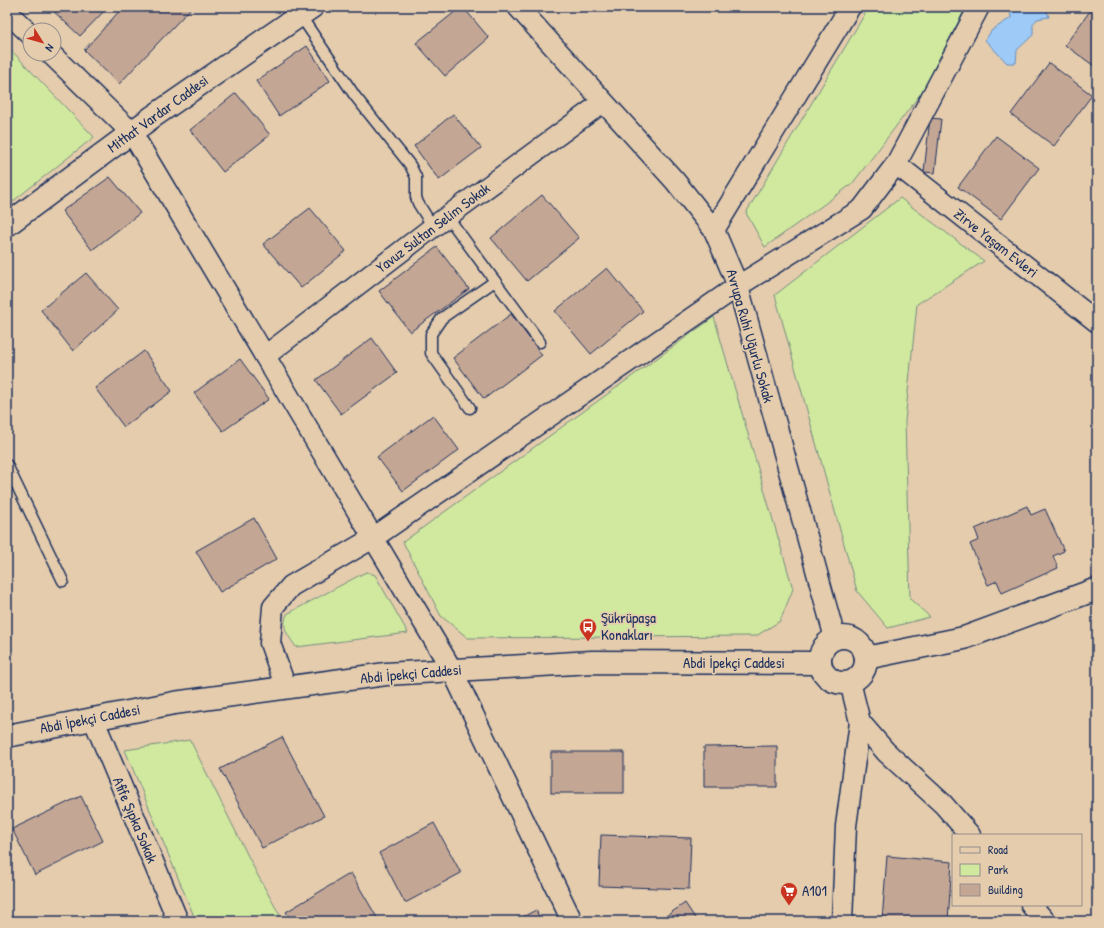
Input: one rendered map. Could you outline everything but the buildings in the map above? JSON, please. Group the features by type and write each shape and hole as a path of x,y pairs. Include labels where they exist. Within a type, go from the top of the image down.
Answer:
{"main road":[{"name":"Mithat Vardar Caddesi","path":"7,225 132,133 150,118 306,11"},
{"path":"866,658 964,638 1097,589"},
{"path":"842,636 855,640 861,644 866,658 862,673 850,682 842,683 834,682 827,677 822,671 819,663 822,647 828,641 842,636"},
{"name":"Abdi İpekçi Caddesi","path":"7,736 174,703 386,674 592,662 819,663"}],"street":[{"name":"Avrupa Ruhi Uğurlu Sokak","path":"518,7 675,181 714,230 738,286 835,638"},
{"path":"714,230 850,7"},
{"path":"286,688 270,643 273,608 291,586 374,538 738,286 862,209 896,164 979,7"},
{"path":"7,12 22,26"},
{"path":"59,62 132,133 374,538 452,670 572,921"},
{"name":"Yavuz Sultan Selim Sokak","path":"265,356 440,222 603,102"},
{"name":"Zirve Yaşam Evleri","path":"896,164 1097,322"},
{"path":"842,921 846,826 860,722 850,682"},
{"name":"Afife Şıpka Sokak","path":"93,718 178,921"},
{"path":"860,722 886,752 943,804 969,834"},
{"path":"1032,906 1045,921"}],"lane":[{"path":"306,11 355,96 410,165 416,177 416,197 418,204 440,222 495,281 540,342"},
{"path":"470,408 431,353 431,334 442,318 495,281"},
{"path":"7,465 63,581"}],"green space":[{"path":"869,7 966,7 922,92 852,184 765,247 746,213"},
{"path":"7,46 94,137 7,206"},
{"path":"900,198 984,261 917,304 905,421 910,599 930,617 888,628 857,591 775,295"},
{"path":"714,317 793,589 780,621 756,636 468,638 441,616 403,542"},
{"path":"367,572 375,575 408,633 296,647 286,631 285,619 287,614"},
{"path":"190,740 257,874 283,921 196,921 125,750"}],"water":[{"path":"1010,7 1038,7 1039,10 1046,9 1049,17 1037,19 1033,24 1033,35 1017,50 1016,63 1007,63 985,40 992,30 1011,18"}],"place":[{"name":"Şükrüpaşa Konakları","path":"588,642"},
{"name":"A101","path":"789,906"}]}
